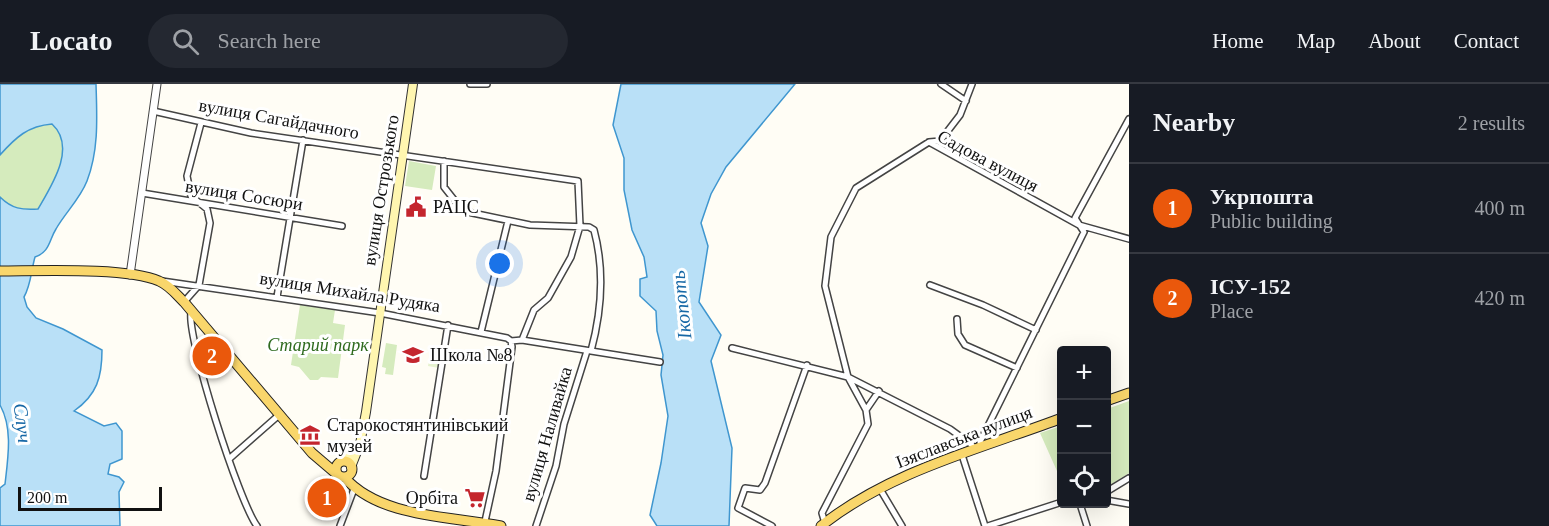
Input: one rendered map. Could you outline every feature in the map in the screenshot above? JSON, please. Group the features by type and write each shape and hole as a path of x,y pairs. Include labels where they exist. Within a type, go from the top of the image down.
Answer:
{"main road":[{"name":"вулиця Острозького","path":"351,468 360,444 413,84"},
{"name":"вулиця Михайла Рудяка","path":"0,271 130,275 160,281"},
{"path":"160,281 184,302 312,453 354,489 369,498 447,522 501,526"},
{"path":"1110,400 1129,393"},
{"name":"Ізяславська вулиця","path":"823,524 847,505 880,489 977,449 1057,420"},
{"path":"342,477 336,467 360,444"},
{"path":"312,453 346,462 351,468 354,489"},
{"path":"342,477 348,476 351,468"}],"street":[{"path":"130,275 157,84"},
{"path":"470,84 487,84"},
{"path":"942,84 966,101"},
{"path":"928,142 940,141 960,115 972,84"},
{"name":"вулиця Сагайдачного","path":"153,111 201,123 303,140 578,181 580,226"},
{"path":"732,348 807,364 848,376 950,429 977,449 1084,232 1075,218 1129,119"},
{"path":"184,302 199,285 210,223 207,209 191,196 187,176 201,123"},
{"path":"277,297 303,140"},
{"name":"Садова вулиця","path":"866,410 848,376 825,286 831,237 856,188 928,142 1045,209 1080,225 1129,239"},
{"path":"444,161 444,187 463,211 508,221 580,226 572,257 548,297 534,310 522,340"},
{"name":"вулиця Сосюри","path":"142,193 202,205 342,226"},
{"path":"481,332 508,221"},
{"name":"вулиця Наливайка","path":"536,526 556,466 564,424 589,351 601,304 599,246 594,230 580,226"},
{"name":"вулиця Михайла Рудяка","path":"160,281 380,313 481,332 511,341 522,340 660,362"},
{"path":"930,285 983,305 1036,330"},
{"path":"191,313 193,340 229,459 253,524"},
{"path":"957,319 958,334 965,345 1017,368"},
{"path":"424,476 448,325"},
{"path":"485,525 496,471 511,341"},
{"path":"772,526 738,508 745,488 760,490 765,483 807,364"},
{"path":"823,524 822,513 868,424 866,410 879,391"},
{"path":"229,459 279,415"},
{"path":"962,455 967,478 987,526 1057,504"},
{"path":"1111,489 1129,477"},
{"path":"340,526 354,489"},
{"name":"Ізяславська вулиця","path":"880,489 902,526"},
{"path":"1111,501 1129,504"},
{"path":"1081,508 1087,526"}],"green space":[{"path":"52,124 59,133 62,155 50,189 38,209 22,209 13,206 0,197 0,155 29,130"},
{"path":"409,161 436,166 432,190 405,186"},
{"name":"Старий парк","path":"300,305 335,310 333,323 345,325 338,378 321,377 318,380 310,380 299,367 291,365"},
{"path":"386,343 397,345 393,375 385,374 386,368 382,367"},
{"path":"431,348 442,349 439,368 428,366"},
{"path":"1129,401 1129,473 1111,484 1111,454 1111,408"},
{"path":"1057,428 1057,471 1040,433"}],"water":[{"name":"Случ","path":"0,84 96,84 97,121 94,157 87,181 44,252 35,257 30,283 24,297 27,307 36,318 63,329 102,350 97,385 88,399 74,411 104,426 116,423 122,431 122,459 110,464 108,474 119,477 124,482 119,492 120,526 0,526 0,488 5,484 8,433 0,405 0,197 18,208 38,209 60,166 62,144 59,133 52,124 44,125 23,134 0,155"},
{"name":"Ікопоть","path":"621,84 795,84 726,167 711,194 701,223 708,246 699,302 721,335 711,361 732,448 729,526 657,526 650,515 668,416 661,375 663,355 657,331 656,311 640,296 640,279 647,277 644,257 632,230 624,190 624,158 613,125"}],"place":[{"name":"РАЦС","path":"416,207"},
{"name":"Школа №8","path":"413,355"},
{"name":"ІСУ-152","path":"212,356"},
{"name":"Старокостянтинівський музей","path":"310,435"},
{"name":"Укрпошта","path":"327,498"},
{"name":"Орбіта","path":"475,498"}]}
